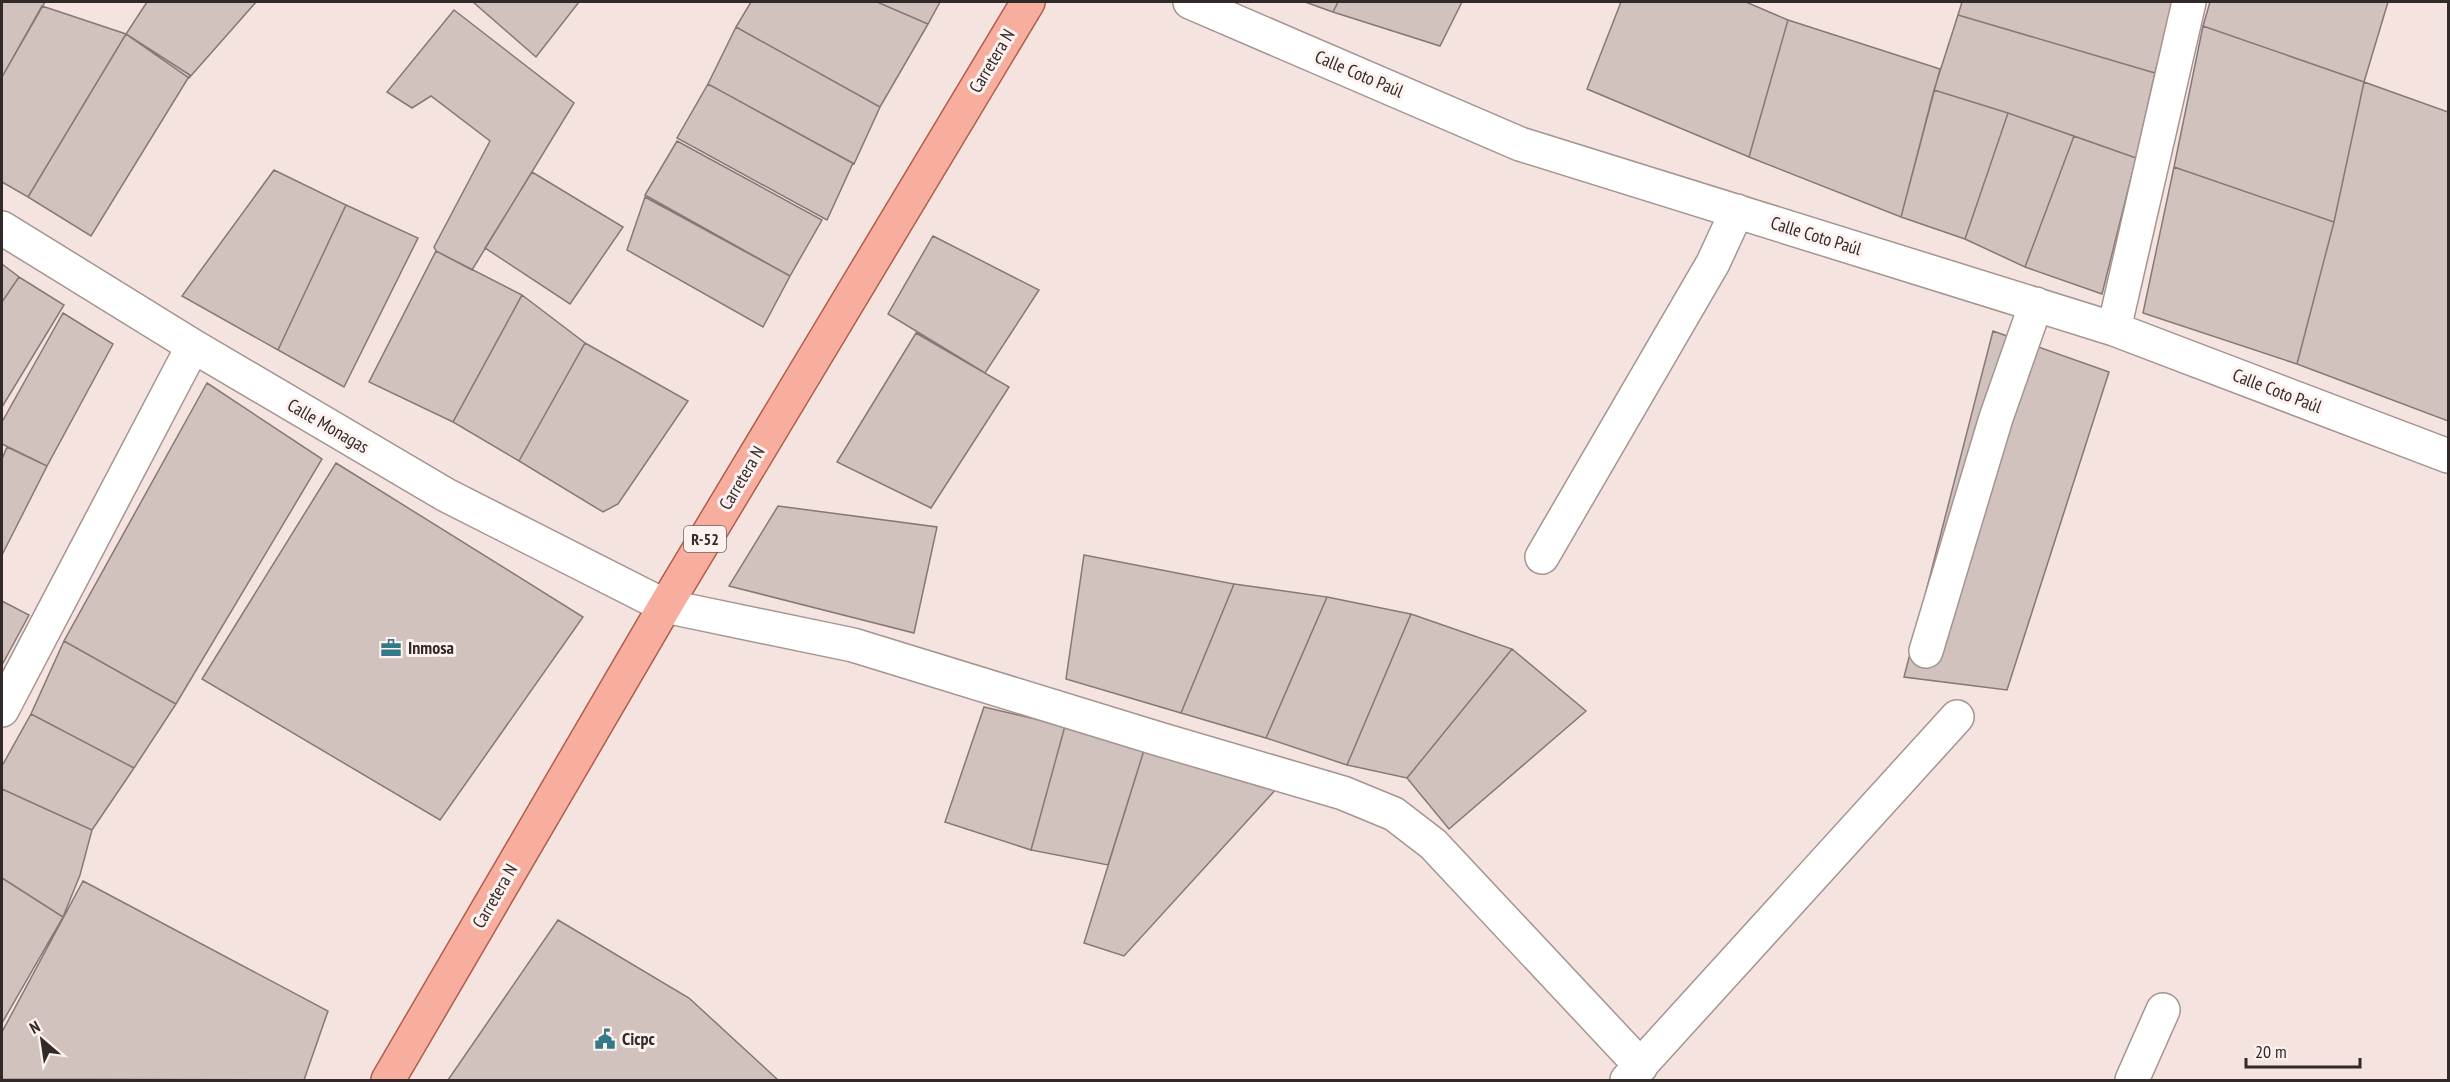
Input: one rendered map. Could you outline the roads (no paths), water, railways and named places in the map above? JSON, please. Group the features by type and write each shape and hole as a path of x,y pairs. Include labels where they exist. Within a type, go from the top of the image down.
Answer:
{"main road":[{"name":"Carretera N","path":"388,1080 665,606 1028,2"}],"street":[{"name":"Calle Coto Paúl","path":"1190,2 1520,144 2114,329 2448,456"},
{"path":"2114,329 2189,2"},
{"path":"1542,557 1713,263 1737,211"},
{"name":"Calle Monagas","path":"2,228 193,346 446,495 665,606 853,645 1343,793 1394,814 1433,844 1634,1073"},
{"path":"1926,651 1996,418 2036,304"},
{"path":"4,701 193,346"},
{"path":"1634,1073 1957,717"},
{"path":"2132,1080 2163,1010"}],"place":[{"name":"Inmosa","path":"391,648"},
{"name":"Cicpc","path":"605,1039"}]}
